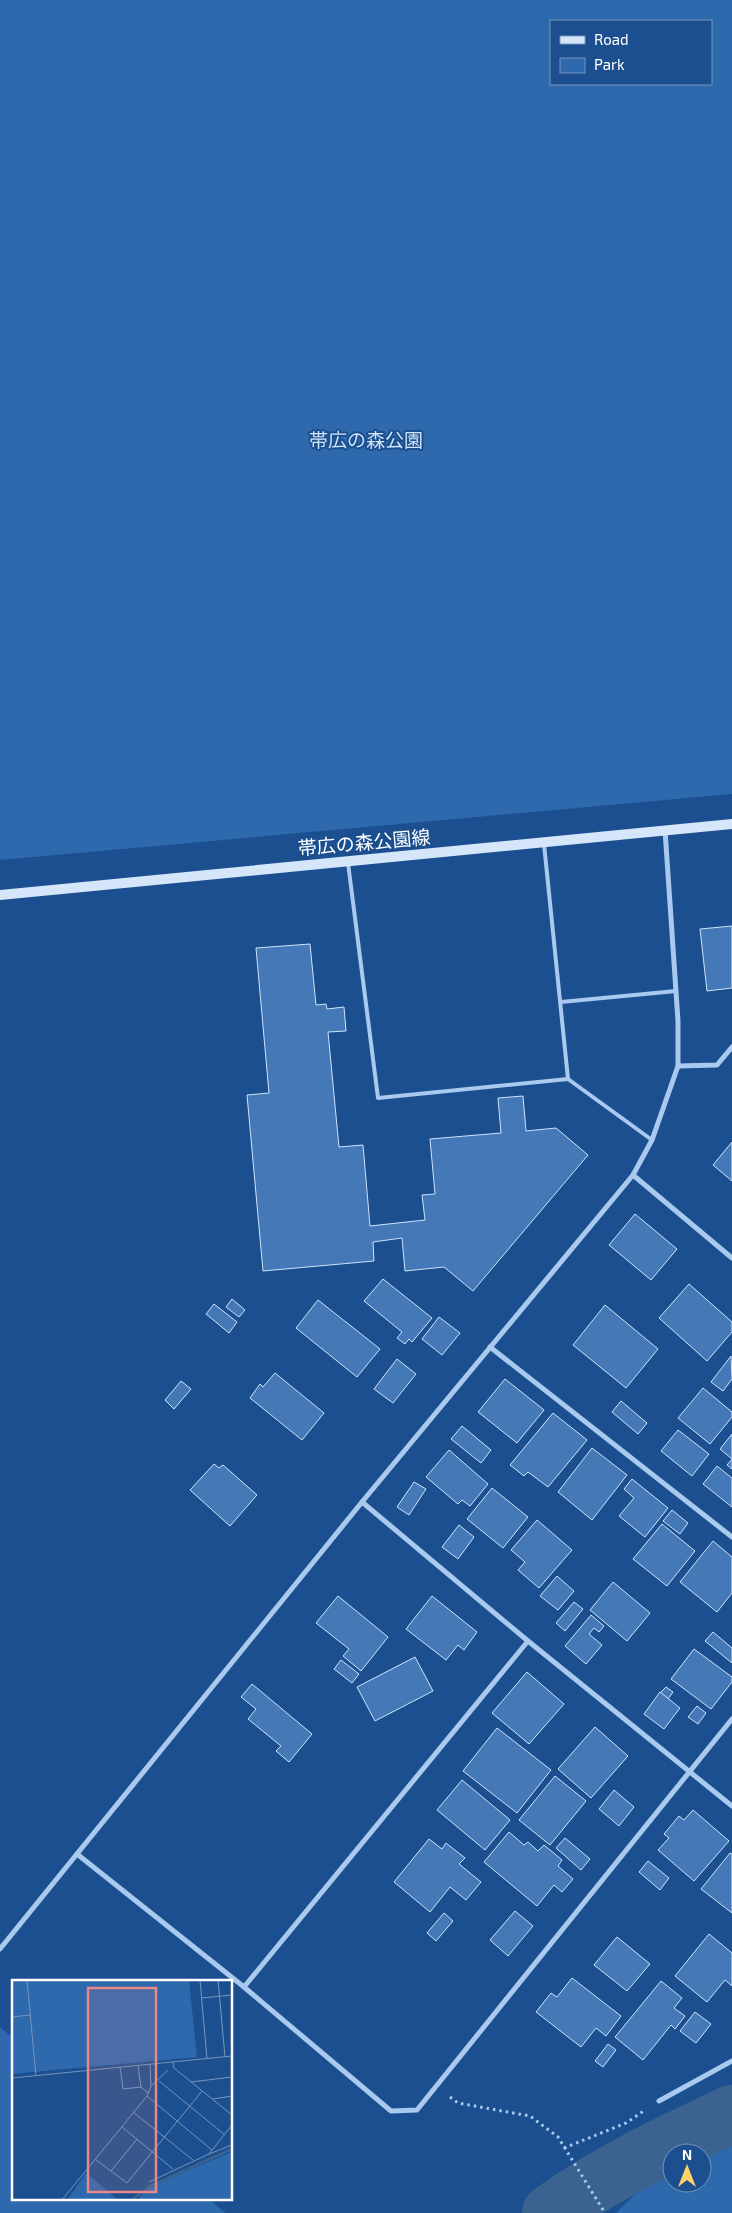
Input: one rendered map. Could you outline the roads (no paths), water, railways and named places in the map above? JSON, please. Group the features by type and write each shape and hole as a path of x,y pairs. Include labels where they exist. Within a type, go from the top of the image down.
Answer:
{"main road":[{"name":"帯広の森公園線","path":"0,895 732,824"}],"street":[{"path":"0,1949 362,1502 632,1175 652,1140 678,1066 676,991 665,830"},
{"path":"678,1066 717,1065 732,1047"},
{"path":"632,1175 732,1258"},
{"path":"490,1347 732,1537"},
{"path":"362,1502 528,1641 732,1806"},
{"path":"244,1987 528,1641"},
{"path":"77,1854 244,1987 391,2111 417,2110 732,1719"},
{"path":"659,2101 732,2061"}],"lane":[{"path":"544,842 568,1079"},
{"path":"348,861 378,1098 568,1079 652,1140"},
{"path":"561,1002 676,991"}],"waterway":[{"path":"551,2213 616,2172 732,2114"}],"park label":[{"name":"帯広の森公園","path":"366,439"}]}
